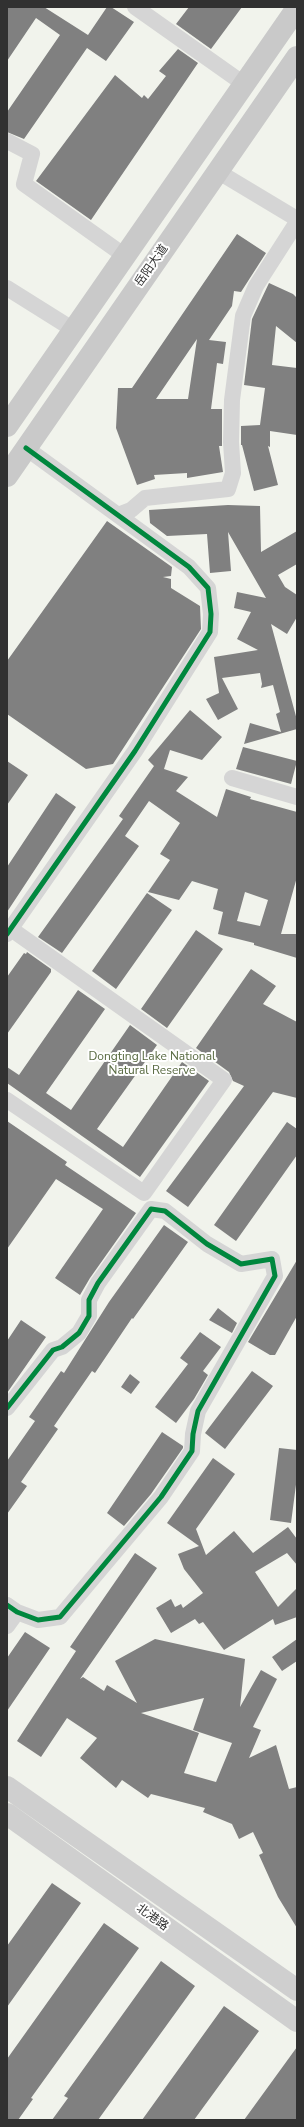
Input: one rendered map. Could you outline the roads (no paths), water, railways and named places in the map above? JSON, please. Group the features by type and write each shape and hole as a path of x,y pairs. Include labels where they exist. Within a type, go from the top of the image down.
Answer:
{"main road":[{"path":"7,426 297,8"},
{"name":"岳阳大道","path":"7,476 297,57"},
{"name":"北港路","path":"7,1787 297,1990"},
{"name":"北港路","path":"7,1814 297,2021"}],"street":[{"path":"135,7 244,84"},
{"path":"7,141 32,154 24,184 125,256"},
{"path":"218,171 297,219"},
{"path":"118,515 131,510 144,498 228,489 233,473 232,400 244,316 256,286 297,222"},
{"path":"7,288 74,330"},
{"path":"26,448 189,567 208,588 211,614 210,632 135,750 9,931 224,1080 144,1194"},
{"path":"232,778 297,797"},
{"path":"7,1100 144,1194 152,1209"},
{"path":"7,1408 53,1350 62,1347 79,1333 89,1316 89,1300 98,1283 152,1209"},
{"path":"7,1626 12,1608 38,1620 60,1617 161,1497 192,1451 193,1434 198,1411 275,1276 272,1260 241,1264 207,1244 165,1211 152,1209"}],"park label":[{"name":"Dongting Lake National Natural Reserve","path":"152,1064"}]}
